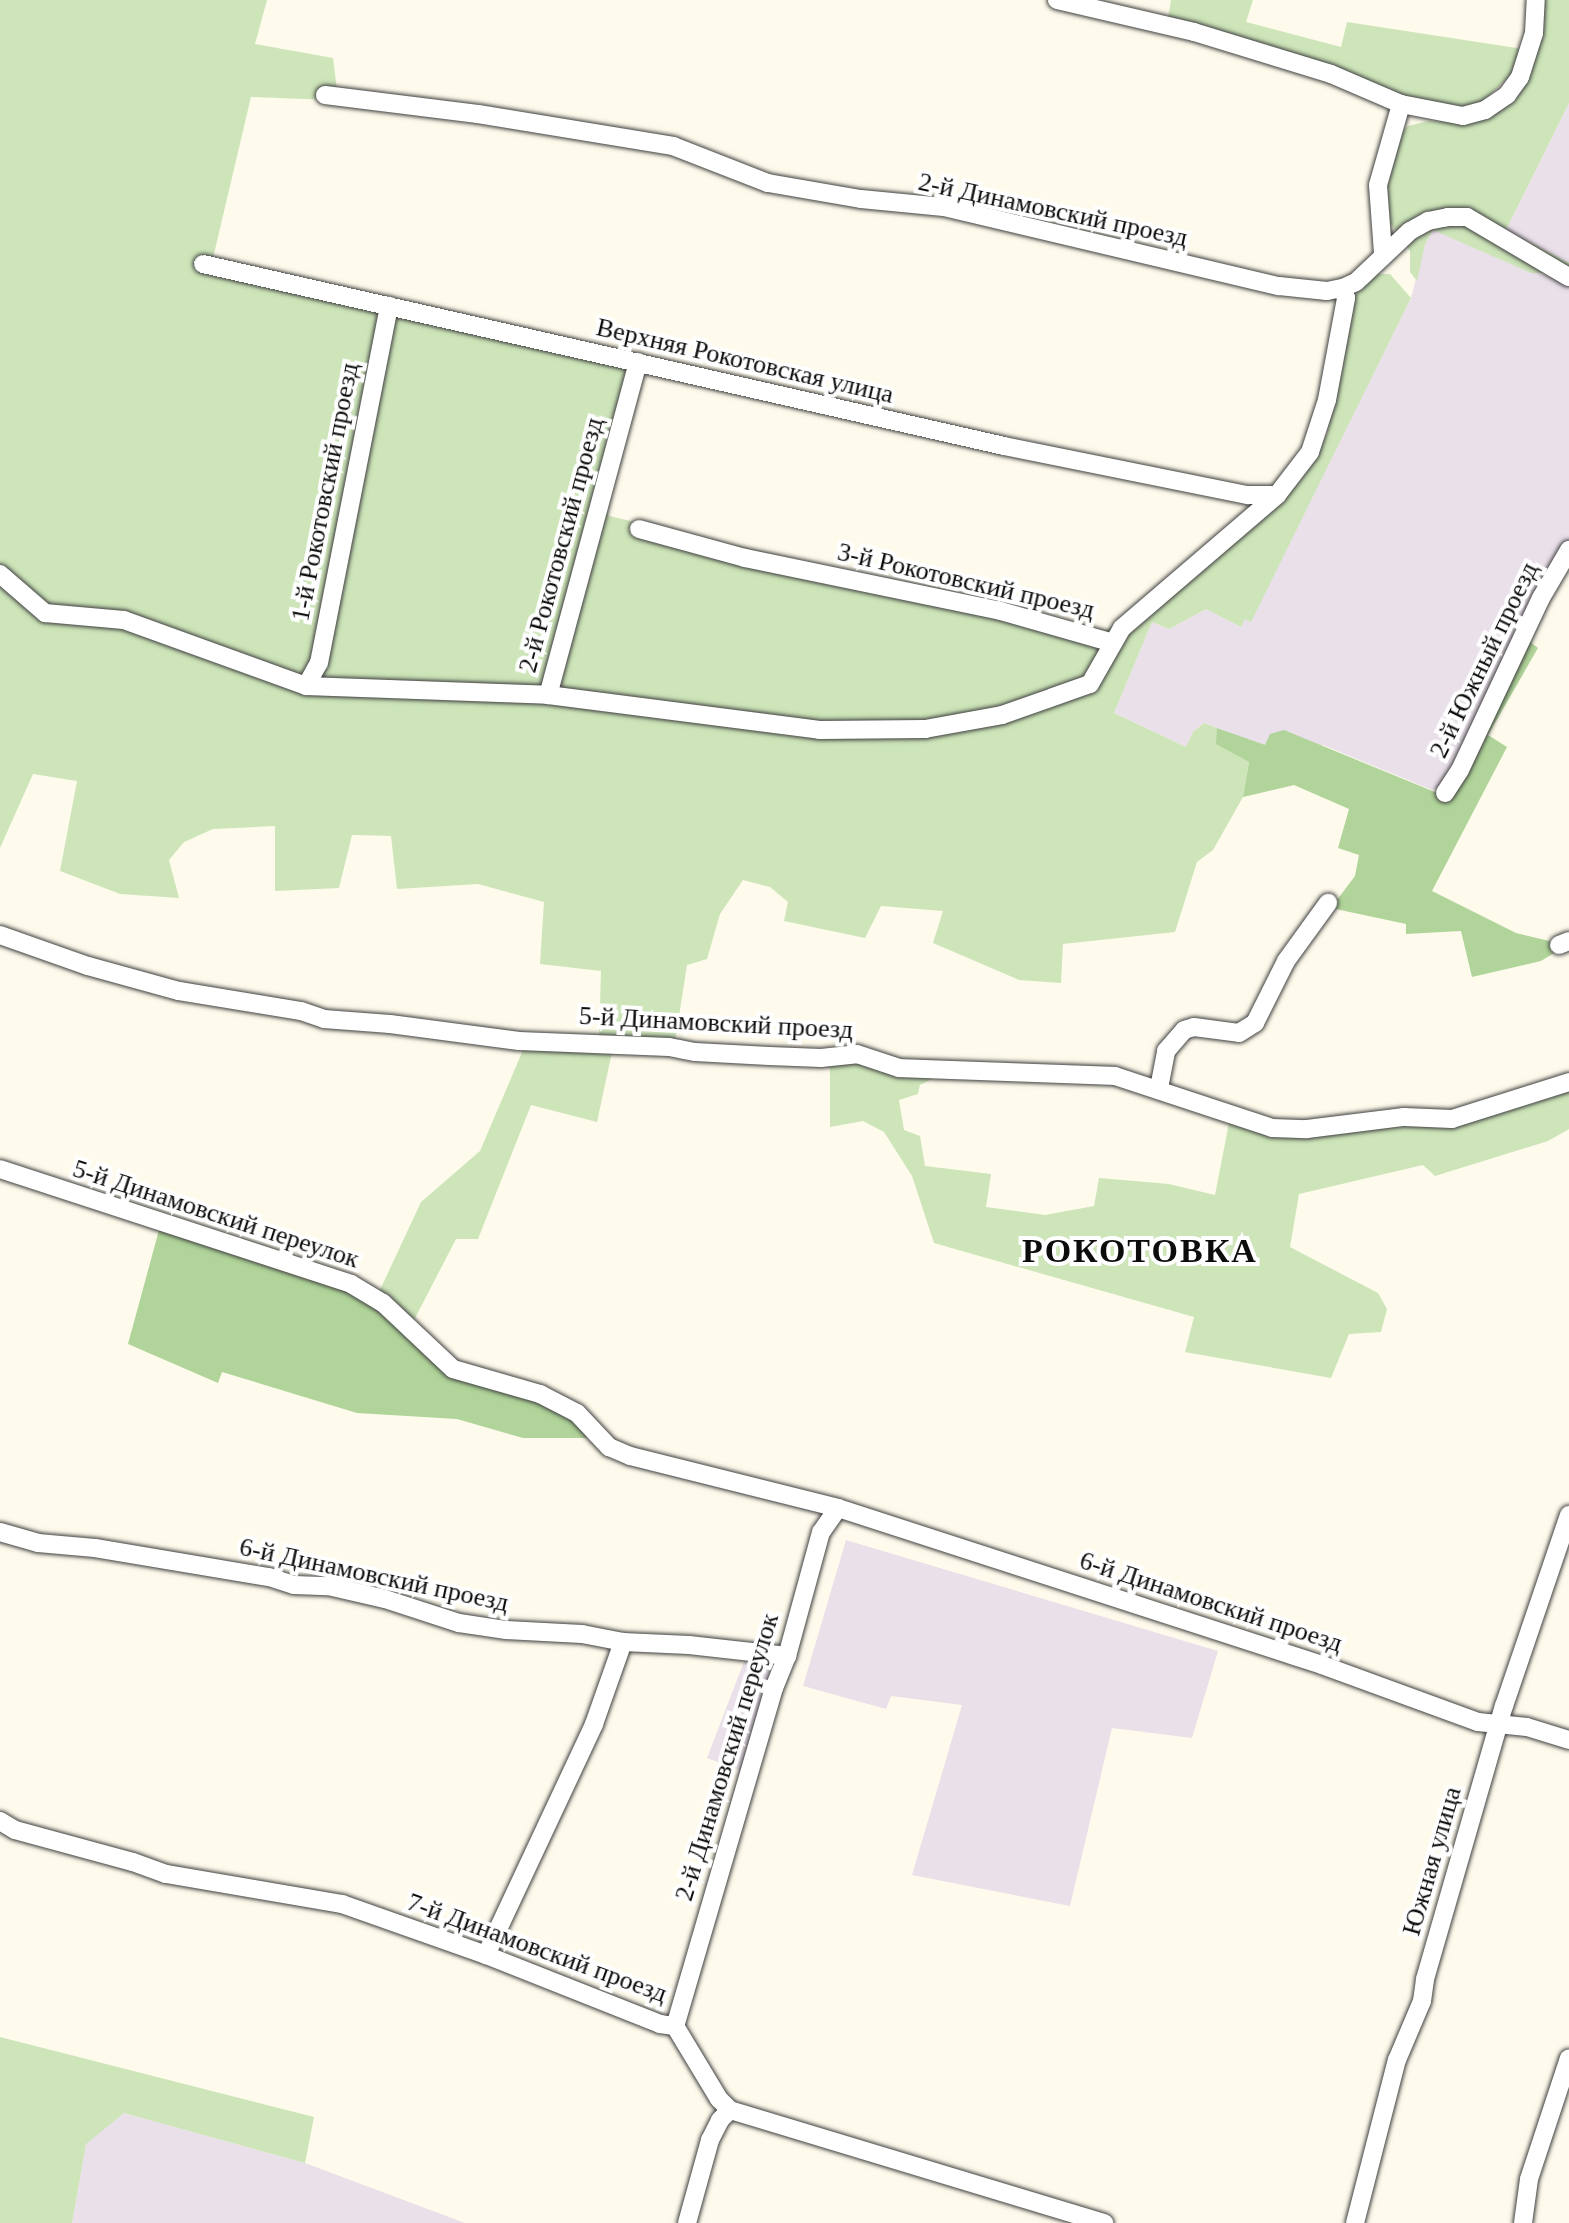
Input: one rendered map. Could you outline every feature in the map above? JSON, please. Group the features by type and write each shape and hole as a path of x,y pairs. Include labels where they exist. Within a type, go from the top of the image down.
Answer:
{"street":[{"path":"1057,0 1194,32 1331,74 1401,104 1463,116 1485,110 1507,95 1527,62 1536,0"},
{"name":"2-й Динамовский проезд","path":"325,95 478,114 673,146 768,183 861,199 944,207 1279,286 1327,291 1343,288"},
{"path":"1383,253 1378,185 1401,104"},
{"path":"1343,288 1356,282 1383,253 1428,221 1467,217 1569,277"},
{"name":"Верхняя Рокотовская улица","path":"203,264 1004,446 1248,495 1277,495"},
{"name":"3-й Рокотовский проезд","path":"639,529 745,558 1001,611 1113,643 1122,628 1277,495 1310,452 1327,400 1346,298 1343,288"},
{"name":"1-й Рокотовский проезд","path":"306,686 319,663 389,306"},
{"name":"2-й Рокотовский проезд","path":"638,362 548,695 820,730 925,729 1002,715 1090,684 1113,643"},
{"name":"2-й Южный проезд","path":"1445,793 1460,770 1541,598 1569,550"},
{"path":"0,574 45,613 124,620 306,686 548,695"},
{"path":"1159,1088 1166,1051 1174,1037 1184,1030 1194,1027 1239,1033 1255,1023 1286,961 1328,903"},
{"name":"5-й Динамовский проезд","path":"0,935 88,966 179,991 301,1011 324,1019 390,1024 519,1041 669,1047 695,1052 769,1056 821,1058 857,1054 899,1068 1115,1076 1159,1088 1272,1128 1307,1129 1404,1117 1452,1119 1512,1103 1569,1082"},
{"name":"5-й Динамовский переулок","path":"0,1169 351,1284 383,1303 453,1369 540,1394 577,1413 609,1447 630,1456 838,1508"},
{"name":"2-й Динамовский переулок","path":"675,2026 769,1703 787,1656 821,1532 838,1508"},
{"name":"6-й Динамовский проезд","path":"838,1508 1322,1665 1478,1722 1527,1727 1569,1740"},
{"name":"Южная улица","path":"1355,2223 1397,2060 1422,2001 1499,1725 1569,1515"},
{"name":"6-й Динамовский проезд","path":"0,1532 38,1543 95,1548 269,1577 294,1585 328,1586 385,1599 459,1623 623,1642 719,1647 787,1656"},
{"path":"486,1955 594,1724 623,1642"},
{"name":"7-й Динамовский проезд","path":"0,1821 15,1830 166,1874 342,1904 486,1955 660,2024 675,2026 719,2099 730,2110"},
{"path":"1523,2223 1529,2179 1562,2111 1569,2058"},
{"path":"687,2223 710,2140 720,2120 730,2110 1104,2223"}],"shaded area":[{"path":"1569,103 1569,263 1506,230"},
{"path":"1433,230 1569,285 1569,540 1445,783 1432,790 1323,745 1265,746 1204,723 1193,732 1186,747 1114,713 1152,622 1169,629 1206,609 1241,627 1245,618 1250,622 1411,298 1425,244"},
{"path":"846,1540 1218,1651 1192,1738 1112,1728 1070,1906 912,1875 962,1705 891,1696 886,1709 803,1686"},
{"path":"745,1659 769,1663 774,1670 742,1771 707,1758"},
{"path":"124,2113 305,2163 465,2223 72,2223 86,2143"}],"green space":[{"path":"0,0 267,0 255,44 333,58 337,90 329,100 251,97 213,258 639,359 604,506 609,516 1086,627 1105,630 1120,622 1256,523 1295,487 1314,462 1327,434 1353,301 1361,287 1378,274 1390,274 1411,298 1251,622 1245,619 1241,627 1206,609 1169,629 1152,622 1114,713 1186,747 1193,732 1204,723 1217,728 1217,744 1249,762 1243,797 1213,850 1197,862 1175,932 1063,944 1061,983 1019,980 933,943 943,911 881,906 865,938 784,921 788,902 770,887 743,880 720,914 707,959 687,965 675,1042 599,1037 601,971 540,964 544,902 478,884 397,889 391,836 352,835 339,888 275,891 275,826 213,829 184,842 169,860 179,898 120,894 60,871 77,781 33,774 0,848"},
{"path":"1171,0 1253,0 1246,22 1341,47 1347,22 1523,49 1512,74 1482,102 1458,108 1427,104 1168,18"},
{"path":"1543,0 1569,0 1569,103 1506,230 1569,263 1569,273 1531,273 1433,230 1425,244 1417,281 1410,272 1410,251 1387,218 1384,203 1394,138 1408,126 1428,121 1467,123 1514,100"},
{"path":"1529,641 1538,648 1488,735 1507,747 1432,891 1516,933 1558,943 1559,950 1541,961 1472,977 1461,931 1406,934 1406,924 1331,908 1355,876 1359,855 1338,848 1349,809 1294,785 1243,797 1249,762 1216,744 1217,728 1265,745 1270,734 1284,730 1447,797"},
{"path":"523,1050 612,1052 597,1122 531,1105 478,1239 456,1239 412,1324 379,1292 421,1202 480,1151"},
{"path":"838,1058 938,1076 920,1085 918,1094 899,1100 904,1130 920,1136 925,1166 991,1174 986,1207 1045,1215 1094,1206 1099,1178 1169,1184 1215,1195 1229,1123 1453,1124 1513,1109 1569,1089 1569,1129 1548,1141 1435,1176 1423,1165 1299,1194 1290,1247 1378,1293 1387,1309 1381,1332 1349,1334 1331,1378 1185,1352 1194,1317 934,1243 912,1176 884,1132 863,1121 830,1127 830,1069 821,1064"},
{"path":"159,1230 351,1291 404,1331 510,1391 577,1420 587,1438 523,1438 457,1419 357,1413 222,1372 218,1383 128,1344"},
{"path":"0,2037 314,2117 305,2163 124,2113 86,2144 72,2223 0,2223"}],"district":[{"name":"РОКОТОВКА","path":"1140,1251"}]}
